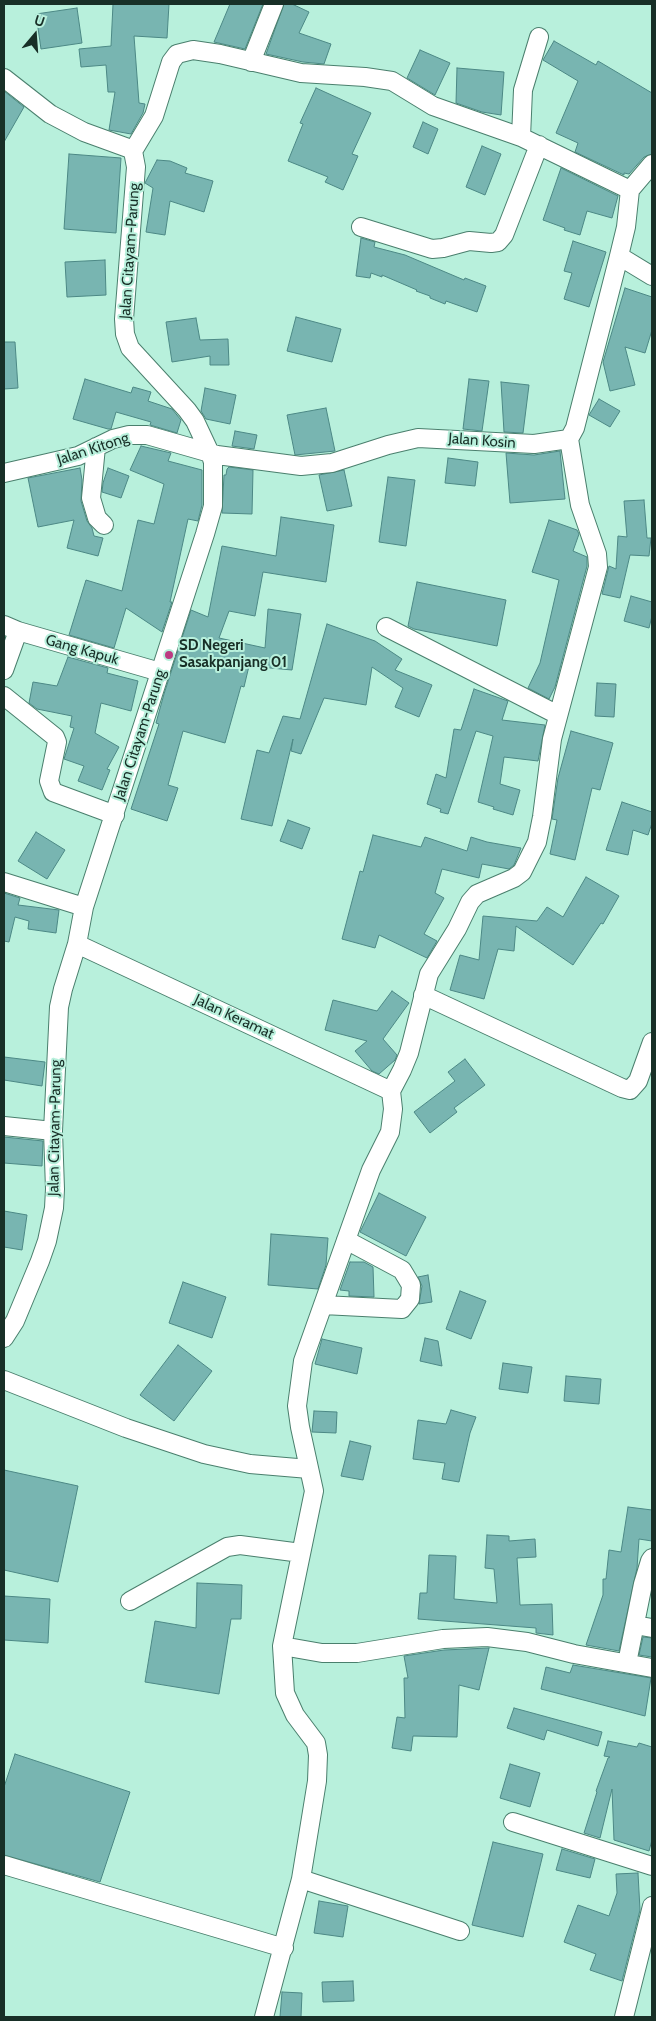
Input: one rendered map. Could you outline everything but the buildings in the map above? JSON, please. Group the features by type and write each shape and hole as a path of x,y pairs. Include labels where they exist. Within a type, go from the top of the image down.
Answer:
{"street":[{"path":"251,62 274,4"},
{"path":"521,137 523,90 539,37"},
{"path":"4,78 50,114 84,132 133,151 154,116 169,67 177,54 184,51 204,51 301,73 364,77 392,81 433,106 521,137 630,190"},
{"path":"361,227 432,249 444,248 468,241 498,242 504,235 539,145"},
{"name":"Jalan Citayam-Parung","path":"4,1338 14,1321 36,1270 50,1228 55,1189 53,1131 59,1007 77,944 84,907 213,506 212,462 205,440 187,410 130,348 125,334 124,319 136,167 133,151"},
{"path":"264,2017 302,1880 317,1781 318,1755 316,1743 295,1715 285,1693 282,1646 314,1490 299,1420 299,1388 303,1361 371,1170 390,1132 393,1110 390,1091 409,1053 430,974 476,894 514,878 522,872 537,842 552,739 598,567 597,554 580,505 569,439 575,428 619,256 626,227 630,190 652,164"},
{"path":"619,256 652,276"},
{"name":"Jalan Kitong","path":"4,473 78,456 113,439 129,435 146,435 210,453"},
{"name":"Jalan Kosin","path":"210,453 301,466 318,466 388,444 418,438 534,444 569,439"},
{"path":"96,447 91,498 97,518 104,525"},
{"path":"386,627 558,715"},
{"path":"4,670 11,628"},
{"name":"Gang Kapuk","path":"11,628 160,672"},
{"path":"4,696 55,737 57,742 49,781 53,792 115,815"},
{"path":"4,882 84,907"},
{"name":"Jalan Keramat","path":"77,944 390,1091"},
{"path":"423,995 622,1088 630,1090 638,1081 652,1042"},
{"path":"4,1126 53,1131"},
{"path":"323,1305 402,1309 410,1299 411,1285 402,1270 346,1240"},
{"path":"4,1380 126,1428 204,1454 250,1464 309,1469"},
{"path":"130,1601 227,1547 240,1545 301,1553"},
{"path":"627,1663 652,1558"},
{"path":"635,1625 652,1628"},
{"path":"282,1646 322,1653 357,1653 443,1639 487,1637 527,1642 574,1654 652,1668"},
{"path":"513,1822 652,1866"},
{"path":"4,1865 284,1948"},
{"path":"302,1880 460,1930"},
{"path":"624,2017 652,1906"}],"place":[{"name":"SD Negeri Sasakpanjang 01","path":"169,655"}]}
